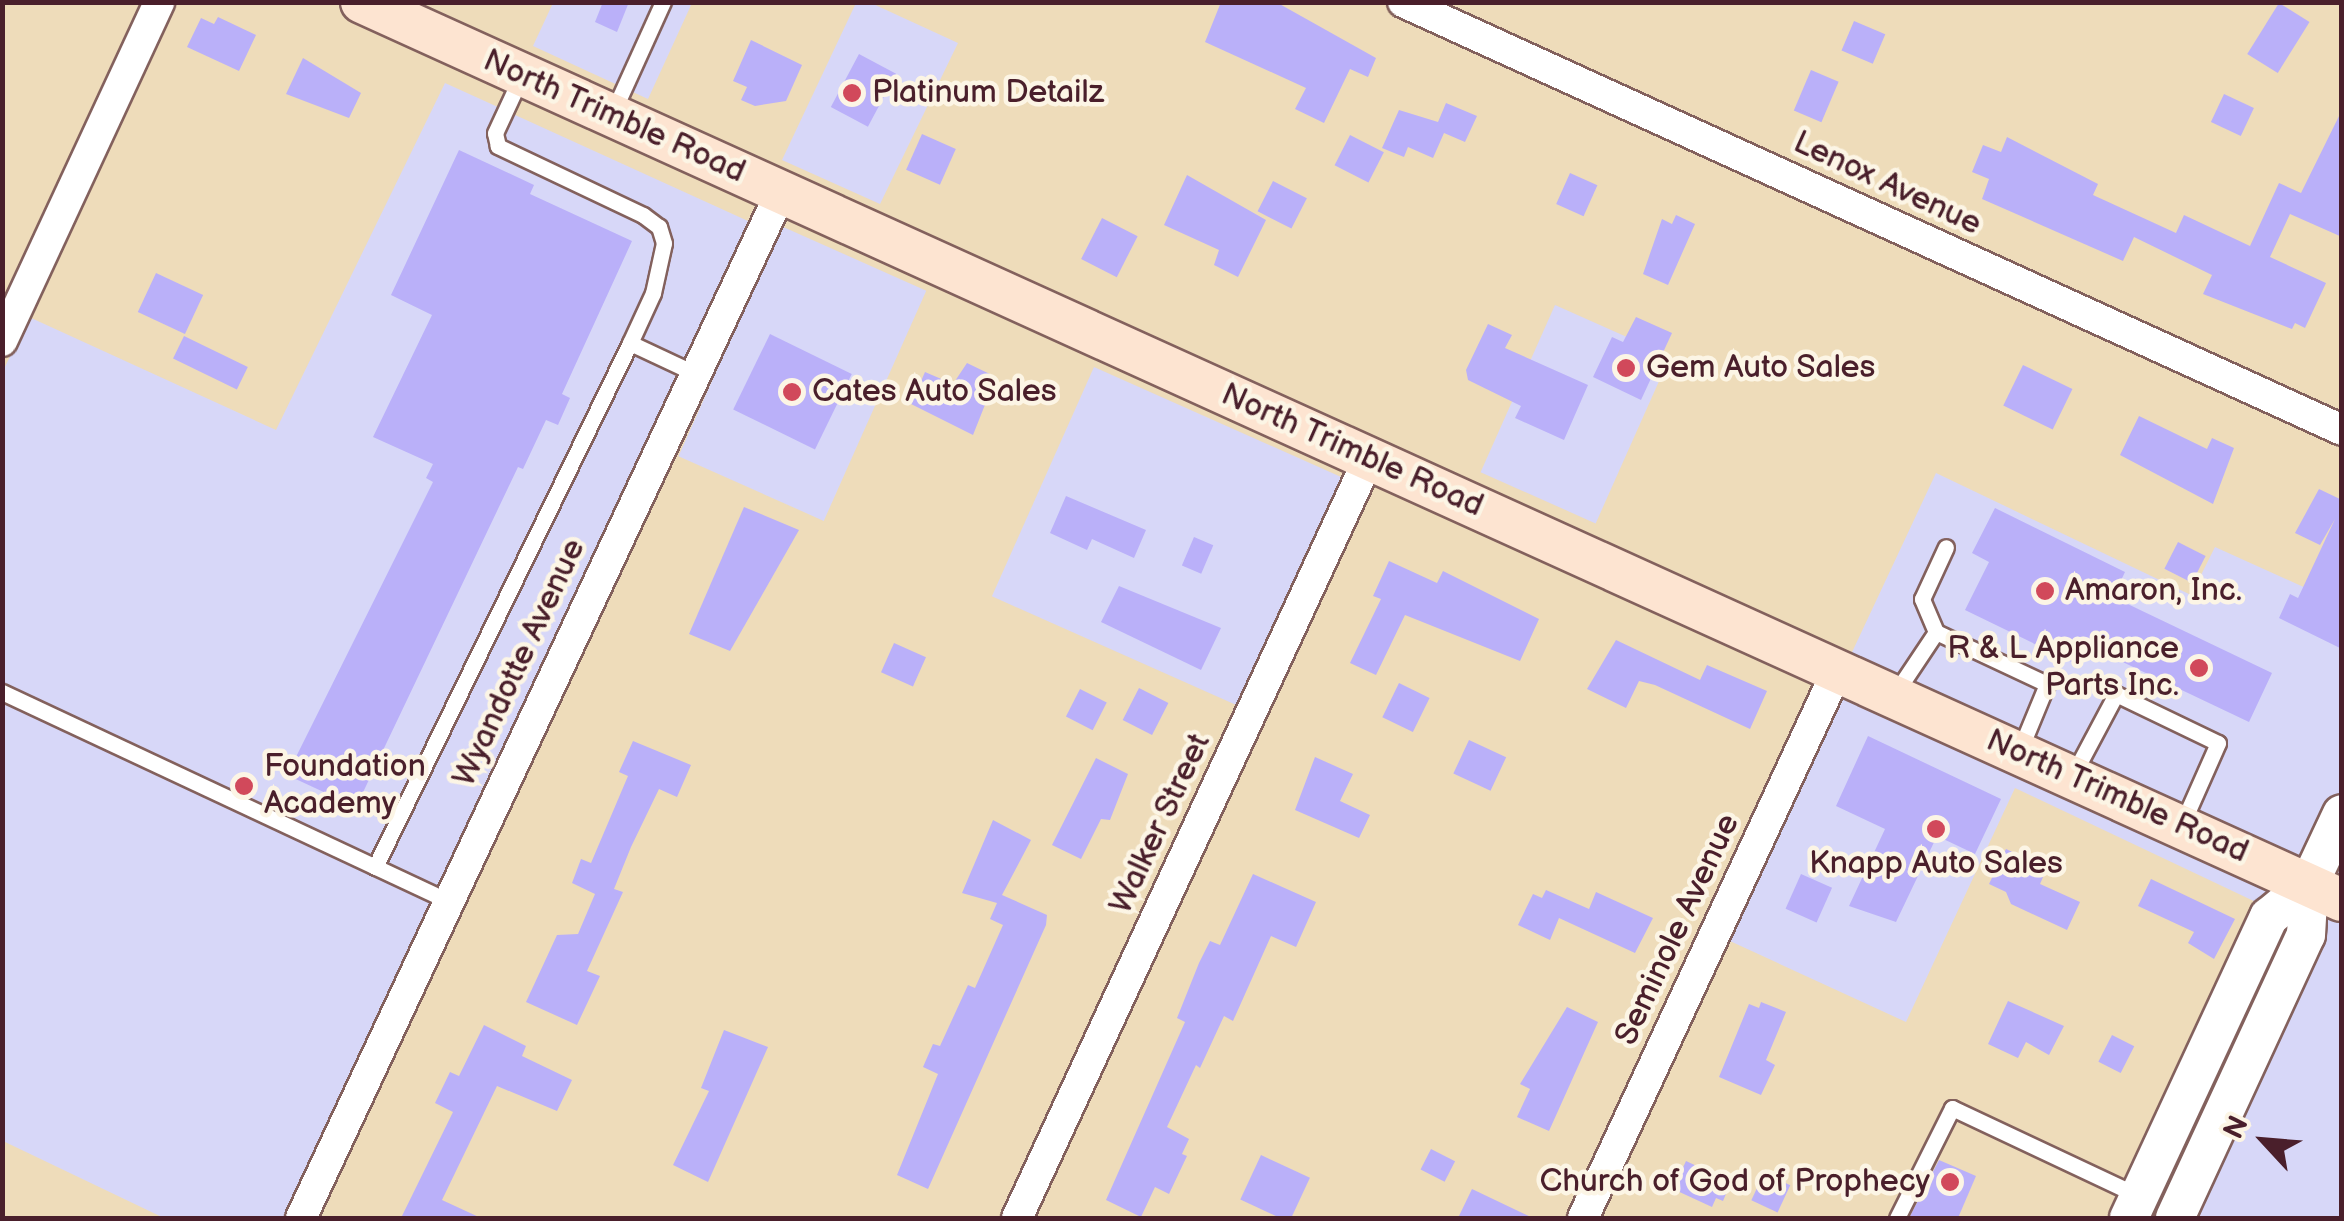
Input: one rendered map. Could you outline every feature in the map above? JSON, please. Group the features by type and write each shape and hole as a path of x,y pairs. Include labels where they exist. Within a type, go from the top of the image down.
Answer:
{"main road":[{"name":"North Trimble Road","path":"362,2 2325,892"}],"street":[{"path":"2,341 158,2"},
{"name":"Lenox Avenue","path":"1403,2 2342,430"},
{"name":"Wyandotte Avenue","path":"301,1218 781,192"},
{"name":"Walker Street","path":"1017,1218 1369,458"},
{"name":"Seminole Avenue","path":"1583,1218 1838,671"},
{"path":"2156,1210 2269,917 2325,892 2342,814"}],"lane":[{"path":"612,115 664,2"},
{"path":"375,867 630,343 653,293 664,243 659,227 498,146 496,133 522,75"},
{"path":"630,343 694,373"},
{"path":"1946,547 1922,599 1936,632 2047,684 2019,752"},
{"path":"1894,696 1936,632"},
{"path":"2,692 448,901"},
{"path":"2073,776 2116,694 2218,743 2182,826"},
{"path":"1898,1218 1952,1108 2156,1210"}],"shaded area":[{"path":"553,3 692,3 648,99 533,46"},
{"path":"856,3 871,3 958,43 880,204 782,160"},
{"name":"Foundation Academy","path":"445,83 748,221 285,1218 164,1218 3,1141 2,373 29,317 276,430"},
{"path":"781,226 926,291 824,521 679,456"},
{"path":"1555,305 1670,356 1596,523 1481,472"},
{"path":"1094,367 1343,478 1241,707 992,596"},
{"path":"1936,473 2191,595 2215,547 2341,604 2341,1218 2115,1218 2260,904 2015,788 1906,1022 1719,936"}],"building":[{"path":"603,2 629,2 617,32 595,22"},
{"path":"1221,2 1276,2 1376,58 1368,77 1350,69 1324,123 1295,109 1306,88 1205,42"},
{"path":"2279,3 2310,22 2278,73 2247,54"},
{"path":"218,17 256,35 239,71 187,47 201,18 214,24"},
{"path":"1854,21 1885,34 1873,64 1841,50"},
{"path":"751,40 802,65 786,101 755,106 741,100 747,87 733,81"},
{"name":"Platinum Detailz","path":"859,54 896,74 868,127 831,107"},
{"path":"303,58 361,93 349,118 286,94"},
{"path":"1811,70 1839,82 1821,122 1794,111"},
{"path":"2224,94 2254,108 2241,136 2211,122"},
{"path":"1446,103 1477,116 1465,142 1444,133 1433,158 1408,147 1404,157 1382,148 1399,110 1438,122"},
{"path":"2342,110 2342,237 2290,214 2270,257 2326,283 2305,328 2295,323 2292,329 2203,294 2212,275 2134,237 2123,261 1982,199 1989,179 1972,172 1983,145 2001,152 2007,137 2098,184 2093,195 2176,233 2184,215 2250,246 2279,183 2301,193"},
{"path":"922,134 956,149 940,185 906,170"},
{"path":"1350,135 1384,152 1368,183 1335,165"},
{"path":"459,150 534,185 530,194 632,241 562,394 570,398 558,425 546,420 523,469 518,467 356,807 287,775 433,482 426,478 433,464 373,437 432,315 391,295"},
{"path":"1570,173 1597,185 1584,216 1556,204"},
{"path":"1187,175 1266,220 1238,277 1214,265 1219,250 1164,225"},
{"path":"1273,181 1307,198 1291,229 1258,211"},
{"path":"1676,215 1695,224 1668,285 1643,274 1662,219 1672,224"},
{"path":"1102,218 1138,236 1117,277 1081,259"},
{"path":"156,273 203,295 185,334 138,312"},
{"name":"Gem Auto Sales","path":"1636,317 1672,333 1641,400 1593,377 1612,337 1623,342"},
{"path":"1488,324 1512,335 1505,348 1588,385 1564,440 1515,418 1521,406 1468,380 1466,370"},
{"name":"Cates Auto Sales","path":"770,334 852,374 815,449 733,409"},
{"path":"184,336 248,367 237,390 173,358"},
{"path":"967,363 996,377 973,435 911,404 925,372 953,384"},
{"path":"2023,365 2072,389 2053,430 2003,405"},
{"path":"2139,416 2207,449 2212,438 2234,448 2213,504 2120,455"},
{"path":"2319,489 2342,500 2342,649 2279,618 2290,594 2298,598 2335,519 2320,545 2295,533"},
{"path":"1066,496 1146,530 1134,558 1092,539 1087,550 1050,533"},
{"path":"744,507 799,530 730,651 689,634"},
{"path":"1995,508 2125,572 2113,597 2272,673 2249,722 2089,646 2080,666 1965,610 1989,562 1972,553"},
{"path":"1194,537 1213,545 1201,574 1182,566"},
{"path":"2178,542 2206,556 2192,583 2164,569"},
{"path":"1389,561 1437,583 1443,571 1539,619 1520,661 1405,615 1376,675 1350,663 1381,599 1373,596"},
{"path":"1119,586 1221,628 1201,670 1101,622"},
{"path":"1616,640 1700,680 1707,665 1767,691 1750,729 1639,681 1626,708 1587,689"},
{"path":"894,643 926,657 913,686 881,672"},
{"path":"1399,683 1430,698 1413,732 1382,717"},
{"path":"1139,688 1168,703 1152,735 1123,720"},
{"path":"1080,689 1107,703 1093,730 1066,717"},
{"name":"Knapp Auto Sales","path":"1868,736 2001,799 1975,854 1937,836 1896,922 1849,906 1885,829 1836,806"},
{"path":"1469,740 1506,757 1491,791 1453,774"},
{"path":"633,741 691,765 677,797 659,789 631,847 614,889 623,892 587,971 600,976 577,1025 526,1002 557,935 578,934 595,894 572,883 581,859 591,863 628,776 619,772"},
{"path":"1315,757 1353,774 1340,801 1370,815 1359,838 1295,810"},
{"path":"1096,758 1128,774 1110,820 1101,819 1081,859 1052,845"},
{"path":"993,820 1031,840 1002,895 1047,915 1046,925 928,1189 897,1175 938,1074 923,1067 933,1044 940,1046 968,985 975,988 1003,925 990,919 997,903 962,893"},
{"path":"2006,849 2047,868 2040,884 2080,902 2067,930 2011,904 2006,892 1989,884"},
{"path":"1253,874 1316,902 1296,947 1271,936 1233,1021 1224,1016 1200,1068 1196,1065 1167,1127 1189,1139 1182,1154 1187,1156 1169,1194 1155,1187 1141,1217 1106,1200 1185,1022 1177,1018 1199,963 1210,941 1220,945"},
{"path":"1801,874 1832,888 1817,923 1786,909"},
{"path":"2151,879 2235,919 2214,959 2188,943 2194,932 2138,906"},
{"path":"1546,890 1589,909 1596,892 1653,918 1635,953 1559,918 1550,940 1518,925 1533,894 1542,898"},
{"path":"2008,1001 2064,1026 2049,1055 2026,1042 2018,1058 1988,1044"},
{"path":"1761,1002 1786,1012 1766,1060 1775,1065 1761,1095 1719,1077 1749,1004 1759,1008"},
{"path":"1567,1007 1598,1022 1549,1131 1517,1117 1530,1089 1520,1084"},
{"path":"484,1025 526,1046 522,1056 572,1080 557,1111 497,1086 442,1200 481,1218 401,1218 453,1112 435,1103 450,1072 459,1076"},
{"path":"724,1030 768,1047 708,1182 673,1165 709,1091 701,1088"},
{"path":"2112,1035 2134,1046 2121,1073 2098,1062"},
{"path":"1431,1149 1455,1161 1445,1182 1421,1169"},
{"path":"1261,1155 1310,1178 1291,1218 1280,1218 1240,1199"},
{"name":"Church of God of Prophecy","path":"1939,1160 1976,1176 1958,1218 1909,1218"},
{"path":"1686,1161 1731,1182 1723,1201 1716,1198 1712,1207 1673,1189"},
{"path":"1764,1173 1790,1185 1778,1212 1751,1200"},
{"path":"1472,1189 1533,1218 1458,1218"}],"place":[{"name":"Platinum Detailz","path":"852,93"},
{"name":"Gem Auto Sales","path":"1626,368"},
{"name":"Cates Auto Sales","path":"792,392"},
{"name":"Amaron, Inc.","path":"2045,591"},
{"name":"R & L Appliance Parts Inc.","path":"2199,668"},
{"name":"Foundation Academy","path":"244,786"},
{"name":"Knapp Auto Sales","path":"1936,829"},
{"name":"Church of God of Prophecy","path":"1950,1182"}]}
